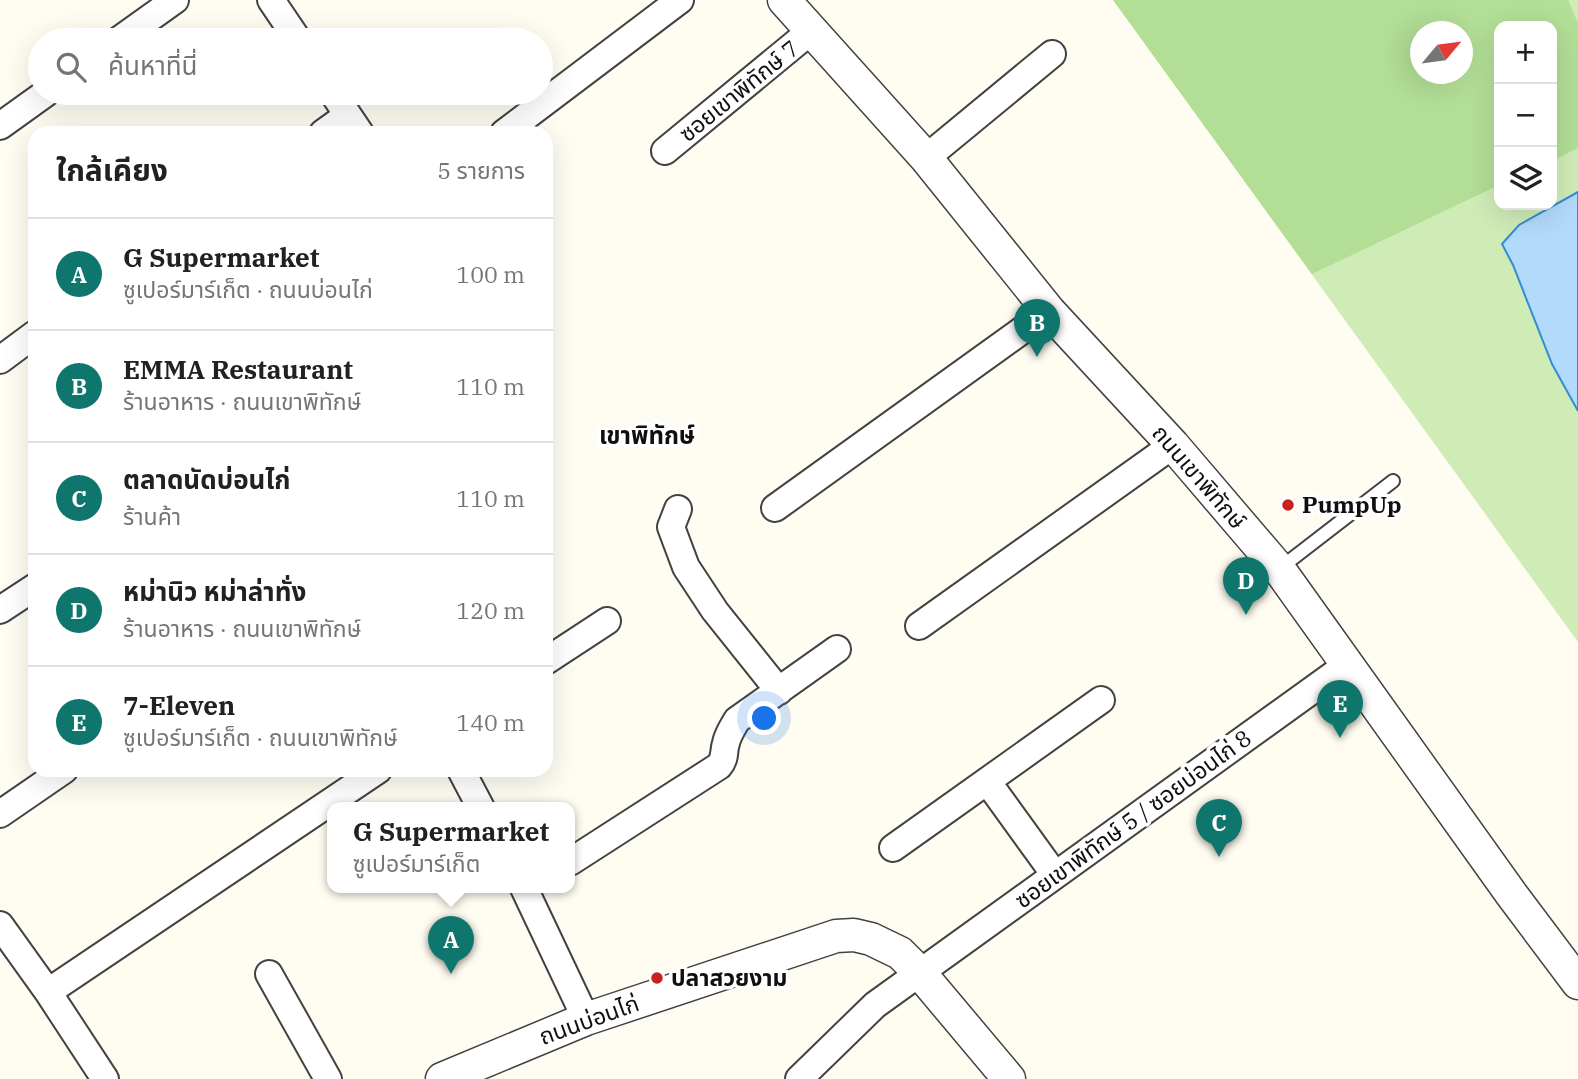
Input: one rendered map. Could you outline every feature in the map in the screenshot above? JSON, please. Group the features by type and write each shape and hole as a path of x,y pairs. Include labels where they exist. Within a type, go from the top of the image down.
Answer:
{"street":[{"path":"136,28 175,0"},
{"path":"271,0 290,28"},
{"path":"553,97 680,0"},
{"name":"ถนนเขาพิทักษ์","path":"784,0 926,158 1049,311 1173,445 1279,569 1578,983"},
{"name":"ซอยเขาพิทักษ์ 7","path":"665,151 812,30"},
{"path":"926,158 1052,54"},
{"path":"0,126 29,105"},
{"path":"341,105 354,124"},
{"path":"514,126 542,105"},
{"path":"775,508 1049,311"},
{"path":"0,359 28,339"},
{"path":"919,626 1173,445"},
{"path":"678,509 671,527 686,567 715,611 779,691"},
{"path":"0,610 28,592"},
{"path":"553,656 607,621"},
{"path":"575,859 719,766 725,757 724,747 729,734 737,720 837,649"},
{"name":"ซอยเขาพิทักษ์ 5 / ซอยบ่อนไก่ 8","path":"799,1079 875,1005 1347,665"},
{"path":"893,848 1101,700"},
{"path":"0,814 55,777"},
{"path":"330,802 368,777"},
{"path":"465,777 478,802"},
{"path":"988,782 1055,875"},
{"path":"48,992 327,804"},
{"path":"528,893 586,1019"},
{"path":"0,925 105,1079"},
{"name":"ถนนบ่อนไก่","path":"442,1079 586,1019 836,936 854,935 871,939 900,954 920,973 1004,1077"},
{"path":"269,974 328,1079"}],"lane":[{"path":"1279,569 1393,481"}],"green space":[{"path":"1113,0 1578,0 1578,642"},
{"path":"1113,0 1568,0 1578,23 1578,148 1557,158 1557,21 1494,21 1494,187 1312,274"}],"water":[{"path":"1578,192 1578,411 1552,364 1502,244 1519,225 1546,210 1557,210 1557,204"}],"place":[{"name":"EMMA Restaurant","path":"1037,357"},
{"name":"PumpUp","path":"1288,505"},
{"name":"หม่านิว หม่าล่าทั่ง","path":"1246,615"},
{"name":"7-Eleven","path":"1340,738"},
{"name":"ตลาดนัดบ่อนไก่","path":"1219,857"},
{"name":"G Supermarket","path":"451,974"},
{"name":"ปลาสวยงาม","path":"657,978"}],"district":[{"name":"เขาพิทักษ์","path":"647,436"}]}
